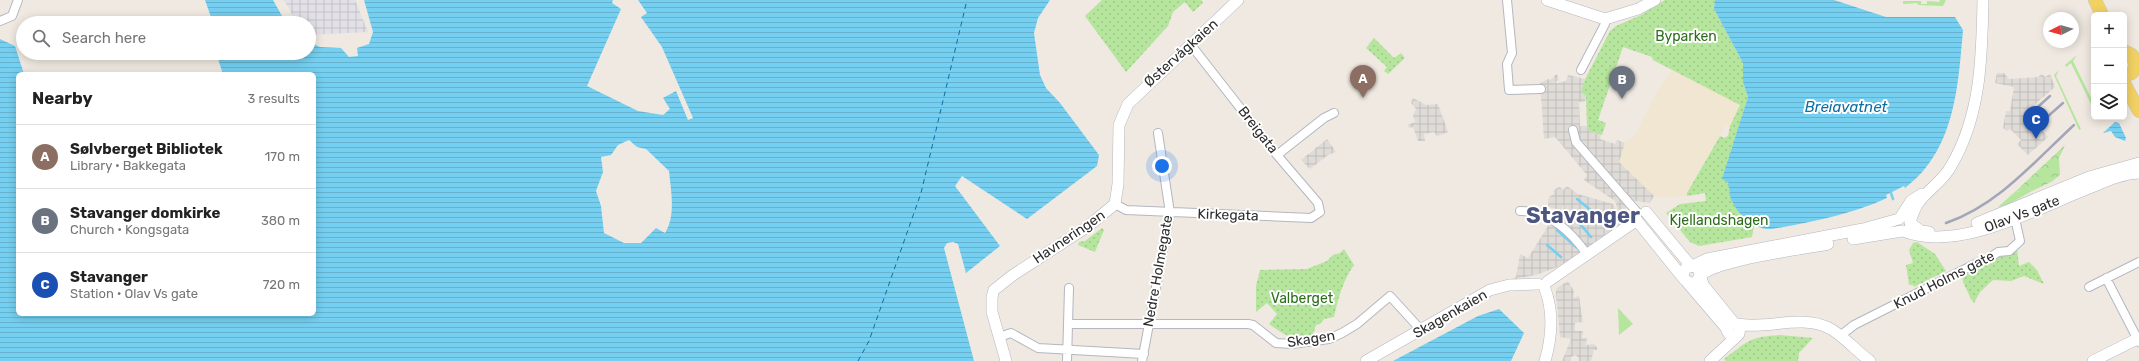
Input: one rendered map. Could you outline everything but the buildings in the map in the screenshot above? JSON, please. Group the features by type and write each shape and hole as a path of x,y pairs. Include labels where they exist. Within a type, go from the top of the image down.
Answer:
{"main road":[{"path":"2088,0 2094,12"},
{"path":"2095,0 2101,12"},
{"path":"2128,51 2134,58 2133,69 2139,83"},
{"path":"2125,84 2139,111"}],"street":[{"path":"0,21 12,16 18,0"},
{"path":"1507,0 1512,53 1507,64 1509,90 1541,88"},
{"path":"1547,0 1605,19 1638,9 1654,0"},
{"path":"1685,280 1694,283 1704,271 1722,264 1885,233 1904,224 1917,204 1950,169 1963,145 1970,121 1980,67 1983,0"},
{"name":"Østervågkaien","path":"1140,90 1236,3"},
{"path":"1581,70 1605,24 1605,19"},
{"name":"Breigata","path":"1191,45 1277,155 1319,204 1320,210 1318,215"},
{"name":"Havneringen","path":"999,337 991,303 996,288 1087,226 1115,204 1118,177 1119,125 1128,104 1140,90"},
{"path":"1277,155 1324,118 1334,113"},
{"path":"1573,130 1576,142 1639,217 1685,280 1734,329"},
{"name":"Nedre Holmegate","path":"1143,358 1170,213 1158,133"},
{"name":"Olav Vs gate","path":"2014,214 2089,178 2139,163"},
{"name":"Olav Vs gate","path":"1904,224 1925,232 1948,232 2014,214 2113,178 2139,173"},
{"name":"Kirkegata","path":"1115,204 1126,210 1170,213 1310,218 1318,215"},
{"path":"1520,211 1531,212 1562,225 1587,254"},
{"name":"Knud Holms gate","path":"1840,336 1854,325 1977,263 1988,259 1998,252 2009,251 2020,242 2014,214"},
{"path":"1545,361 1551,323 1549,305 1543,285 1639,217"},
{"path":"1639,217 1691,266 1699,270 1704,286 1734,329"},
{"path":"1685,280 1683,274 1685,270 1708,259 1863,229 1904,224"},
{"path":"2089,287 2139,262"},
{"path":"2094,361 2138,339 2106,278"},
{"name":"Skagenkaien","path":"1366,361 1490,290 1509,284 1543,285"},
{"path":"1067,361 1069,288"},
{"name":"Skagen","path":"1149,324 1248,324 1276,343 1292,344 1329,339 1357,324 1390,296 1421,330"},
{"path":"1711,361 1734,329 1795,322 1814,323 1828,328 1840,336 1867,360"},
{"path":"1068,324 1149,324"},
{"path":"1006,361 999,337 1011,333 1038,348 1143,358"}],"shaded area":[{"path":"284,0 355,0 368,32 316,35 316,16 293,16"},
{"path":"1672,69 1740,105 1729,127 1726,125 1692,184 1687,196 1659,198 1650,193 1619,162 1625,143 1636,134 1652,101"},
{"path":"1997,73 2004,73 2009,79 2038,77 2042,74 2045,77 2050,74 2055,87 2026,112 2048,137 2028,155 2017,144 2021,140 2010,129 2007,131 2003,128 2006,111 2010,111 2014,87 1995,83"},
{"path":"1557,74 1559,80 1555,82 1557,83 1566,81 1568,75 1585,79 1581,92 1586,96 1585,102 1579,102 1580,126 1587,126 1589,131 1601,135 1600,139 1615,144 1617,140 1625,143 1619,162 1654,196 1650,203 1635,201 1626,208 1620,217 1615,201 1584,180 1587,175 1555,137 1544,139 1540,83 1548,79 1550,80"},
{"path":"1413,98 1426,105 1438,104 1448,132 1437,136 1434,132 1424,134 1425,141 1418,141 1413,127 1409,128 1408,125 1415,122 1413,115 1416,109 1411,103"},
{"path":"1327,139 1336,152 1328,155 1310,169 1301,160"},
{"path":"1567,186 1578,194 1613,204 1620,217 1621,225 1565,264 1539,274 1511,280 1516,277 1520,254 1528,258 1548,226 1547,223 1531,215 1541,211 1562,212 1565,204 1561,210 1548,207 1549,197 1554,194 1553,191 1557,188 1560,187 1563,190"},
{"path":"1568,281 1574,291 1573,298 1579,296 1583,322 1575,323 1575,331 1583,331 1582,338 1587,338 1586,345 1594,344 1597,348 1597,350 1594,350 1591,361 1579,361 1578,357 1575,355 1571,357 1571,361 1562,361 1571,339 1560,337 1556,293 1557,288"}],"green space":[{"path":"1102,0 1201,0 1203,3 1193,12 1185,2 1173,12 1168,26 1126,72 1085,16"},
{"name":"Byparken","path":"1665,0 1715,0 1714,9 1743,63 1743,82 1748,97 1723,179 1729,183 1727,184 1734,204 1744,217 1754,226 1752,237 1699,246 1690,242 1666,213 1680,204 1706,201 1705,193 1687,196 1687,193 1720,136 1724,138 1728,136 1730,126 1740,105 1653,60 1652,57 1623,47 1598,120 1606,123 1602,135 1589,131 1587,127 1586,96 1581,93 1581,87 1610,31 1616,26 1641,15"},
{"path":"1940,0 1946,0 1943,6 1918,5 1917,3 1903,4 1903,1 1921,1 1921,4 1927,4 1927,1 1939,2"},
{"path":"1374,38 1394,58 1401,53 1405,58 1388,74 1384,71 1387,67 1366,48"},
{"path":"2077,55 2073,61 2091,98 2091,104 2071,63 2066,67 2065,65"},
{"path":"2059,70 2056,76 2081,129 2079,130 2054,75"},
{"path":"2065,145 2059,158 2060,175 2051,182 2032,191 2029,188 2022,192 2016,191"},
{"path":"2029,188 2032,191 2007,205 1998,207 2016,191 2019,192"},
{"path":"1102,228 1104,230 1095,252 1078,245 1079,242 1085,241"},
{"path":"2016,240 2019,266 2029,262 2037,270 2044,284 2024,276 2011,281 1993,280 1980,292 1974,303 1963,282 1962,275 1976,265 1989,262 2004,253 2010,254 2011,256"},
{"path":"1917,242 1935,254 1946,271 1914,287 1913,285 1909,285 1906,265 1913,263 1909,250 1913,243"},
{"name":"Valberget","path":"1344,249 1354,265 1344,283 1334,317 1324,319 1320,324 1316,325 1313,334 1300,337 1290,336 1269,324 1277,314 1267,303 1256,312 1256,286 1260,270 1307,269 1327,261 1333,255 1340,253"},
{"path":"1618,308 1633,324 1619,335"},
{"path":"1780,335 1813,338 1799,353 1798,361 1726,361 1724,359 1749,341 1762,337"}],"water":[{"path":"205,0 273,0 282,16 211,16"},
{"path":"364,0 613,0 612,3 621,9 587,86 638,111 663,115 670,109 663,98 676,91 688,120 693,118 662,47 641,17 647,13 638,0 1050,0 1038,18 1034,33 1040,75 1046,88 1060,103 1099,155 1097,166 1027,219 962,176 955,186 1000,246 966,273 958,244 953,242 947,243 944,248 974,361 0,361 0,39 15,46 16,60 20,60 23,72 16,72 16,316 316,316 316,72 221,72 218,60 316,60 316,45 320,47 341,48 349,57 358,56 357,48 369,44 373,32","holes":["629,140 637,147 646,149 669,171 672,195 671,219 665,233 656,228 641,243 624,243 604,233 601,206 596,191 603,172 601,157 611,155 618,145"]},
{"name":"Breiavatnet","path":"1715,0 1834,0 1886,17 1955,17 1963,30 1956,95 1944,136 1922,173 1905,188 1904,186 1886,195 1887,198 1859,209 1816,221 1765,229 1753,224 1742,216 1731,199 1727,184 1729,183 1722,179 1748,97 1743,82 1743,63 1714,9"},
{"path":"2115,122 2119,123 2126,138 2125,141 2115,137 2111,131 2103,133"},
{"path":"1499,309 1524,333 1511,361 1393,361 1478,316"}],"waterway":[{"path":"1891,193 1893,199"},
{"path":"1577,199 1593,212 1606,226"},
{"path":"1567,214 1581,225 1591,237"},
{"path":"1557,230 1576,247"},
{"path":"1547,245 1561,257"}],"ferry route":[{"path":"858,361 869,341 921,193 967,0"}],"railway":[{"path":"2029,115 2050,96"},
{"path":"2038,125 2063,103"},
{"path":"1946,223 1965,215 1999,194 2030,168 2074,125"}],"place":[{"name":"Sølvberget Bibliotek","path":"1363,98"},
{"name":"Stavanger domkirke","path":"1622,99"},
{"name":"Stavanger","path":"2036,139"}],"district":[{"name":"Stavanger","path":"1583,215"}],"park label":[{"name":"Kjellandshagen","path":"1719,220"}]}
